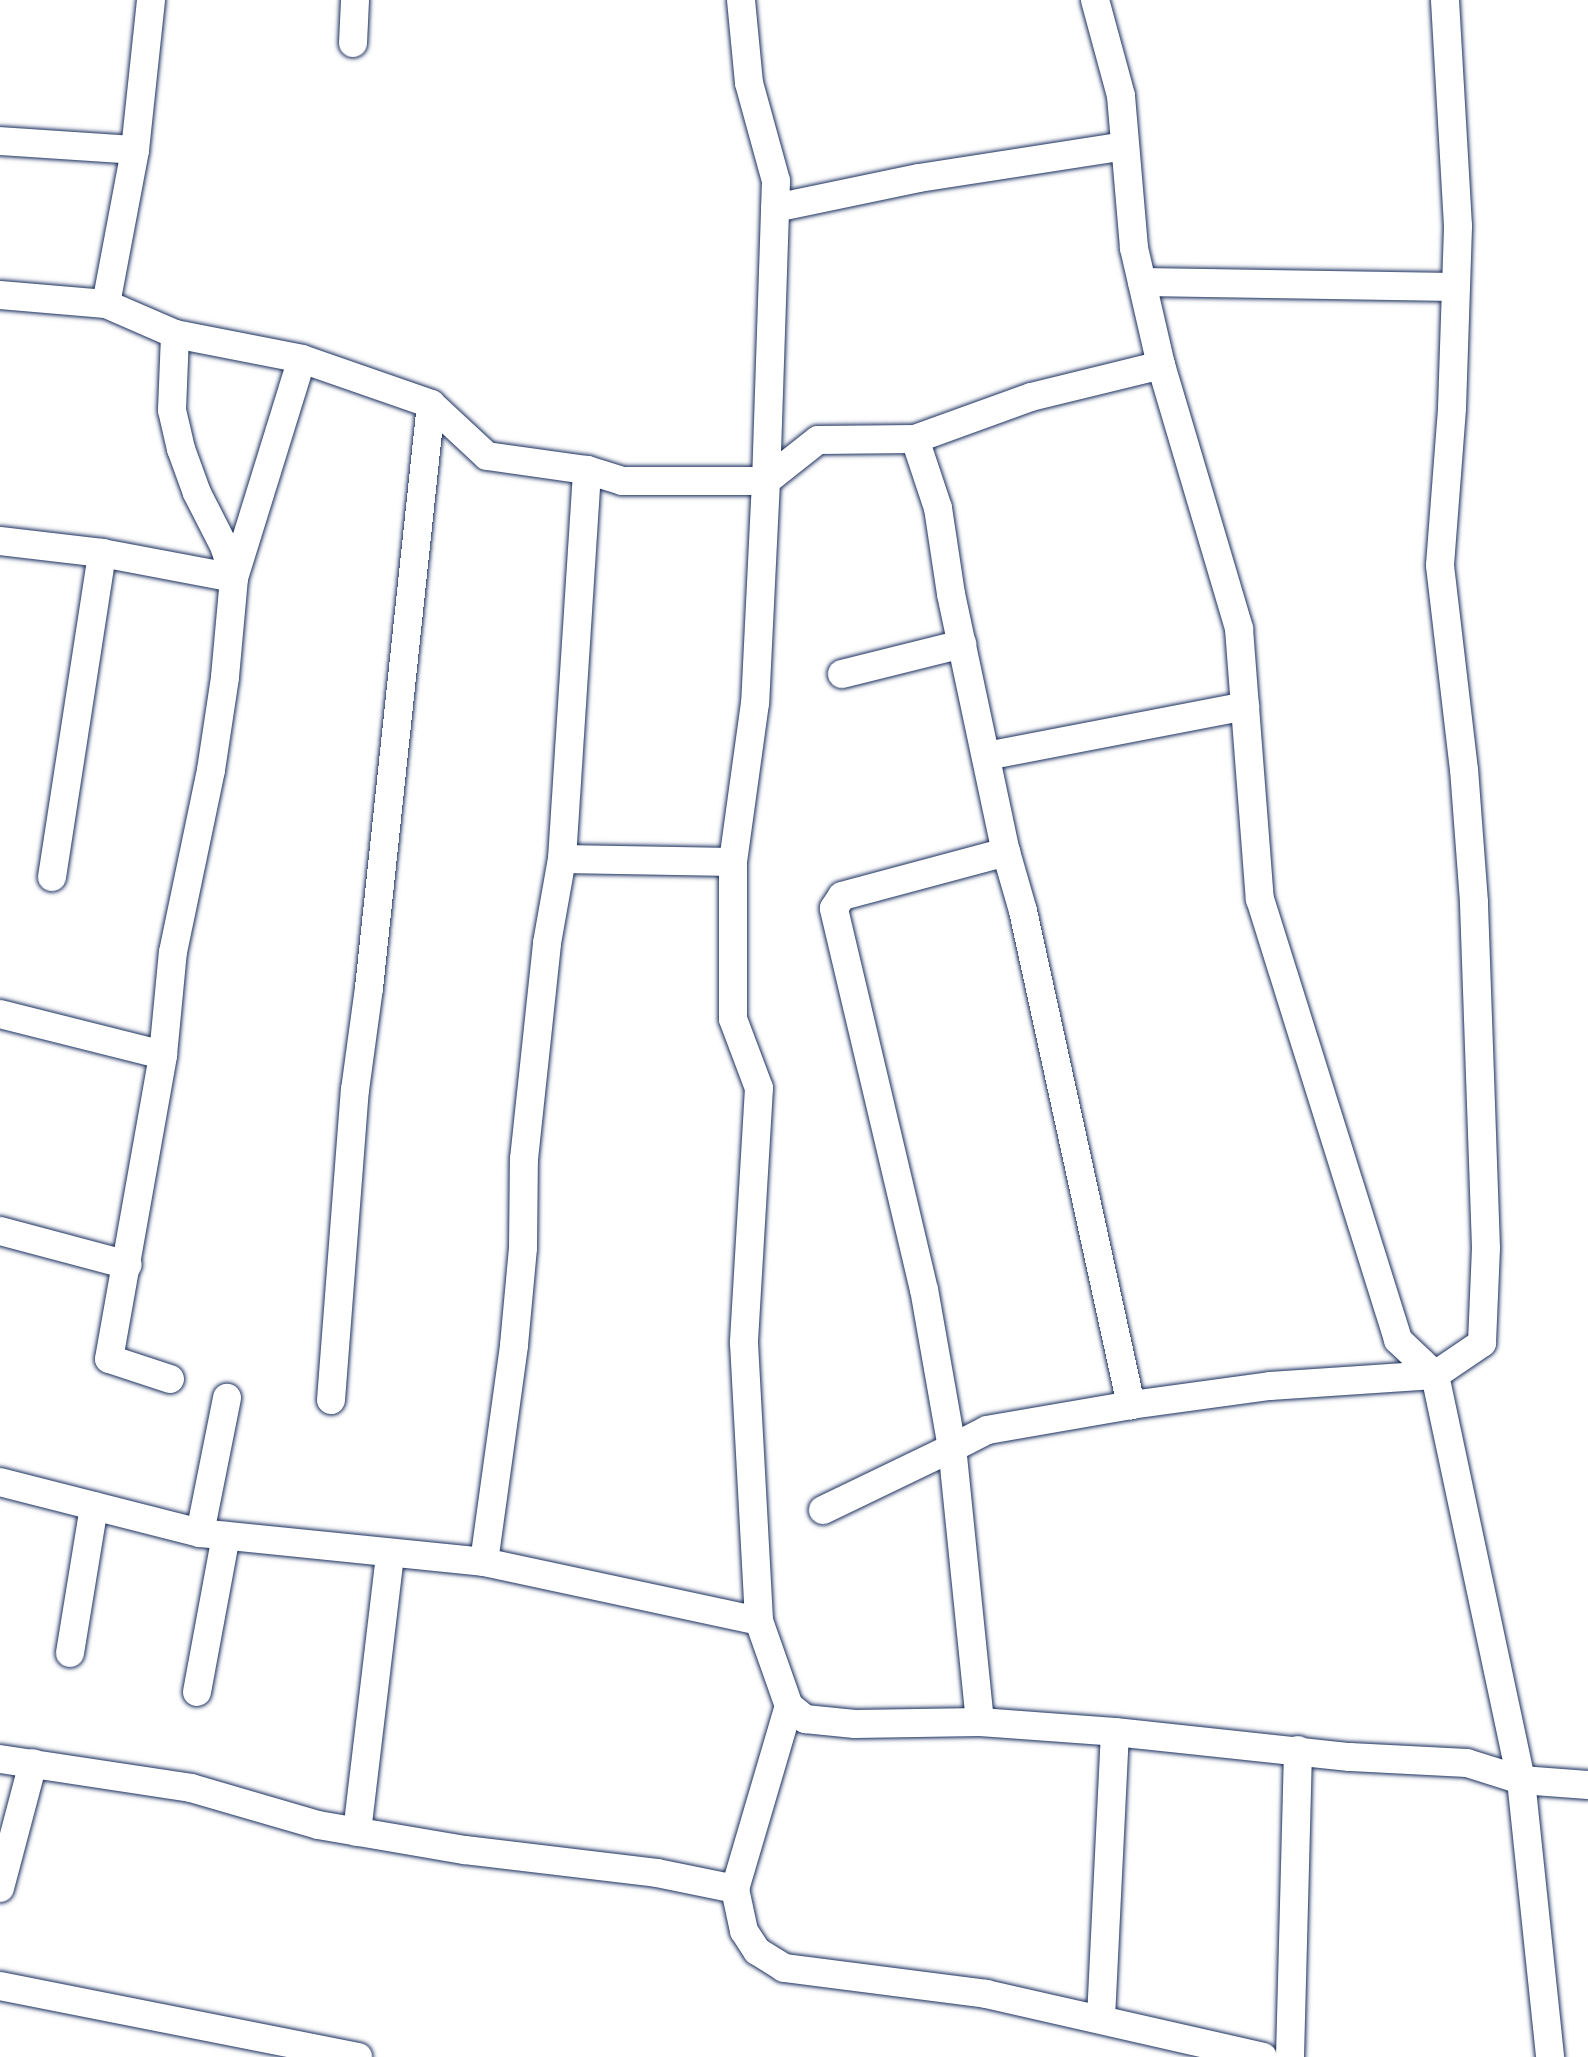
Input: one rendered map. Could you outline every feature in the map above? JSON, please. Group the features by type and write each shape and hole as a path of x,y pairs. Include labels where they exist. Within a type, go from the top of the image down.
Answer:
{"street":[{"path":"106,304 135,150 151,0"},
{"path":"353,43 355,0"},
{"path":"741,0 749,83 776,181 755,703 733,862 733,1019 759,1088 744,1343 759,1621 789,1706 805,1719 855,1724 980,1722 1115,1732 1467,1763 1521,1780 1588,1785"},
{"path":"1095,0 1121,96 1134,248 1161,365 1239,629 1260,899 1398,1340 1435,1375 1521,1780 1550,2057"},
{"path":"823,1510 987,1430 1131,1405 1270,1386 1435,1375 1482,1343 1486,1248 1474,902 1464,770 1440,565 1458,226 1445,0"},
{"path":"0,141 135,150"},
{"path":"775,208 919,178 1125,146"},
{"path":"1142,282 1455,287"},
{"path":"0,295 106,304 175,334 302,359 431,404 487,456 587,470 622,481 766,481 818,440 915,439 1031,397 1161,365"},
{"path":"175,334 172,410 181,449 197,493 225,548 234,578"},
{"path":"170,1379 109,1359 163,1055 173,952 220,708 234,578 302,359"},
{"path":"331,1400 355,1090 369,988 431,404"},
{"path":"915,439 938,508 962,644 1006,852 1023,911 1131,1405"},
{"path":"484,1562 514,1345 523,1248 527,1128 547,943 562,859 587,470"},
{"path":"0,541 102,553 234,578"},
{"path":"52,877 102,553"},
{"path":"842,674 962,644"},
{"path":"986,756 1245,706"},
{"path":"980,1722 952,1448 924,1290 834,908 842,896 1006,852"},
{"path":"562,859 733,862"},
{"path":"0,1014 163,1055"},
{"path":"0,1231 128,1265"},
{"path":"197,1692 227,1398"},
{"path":"0,1482 213,1534 390,1555 484,1562 759,1621"},
{"path":"70,1653 94,1506"},
{"path":"357,1832 390,1555"},
{"path":"789,1706 735,1889 744,1931 757,1951 784,1968 986,1994 1263,2057"},
{"path":"1101,2018 1115,1732"},
{"path":"1290,2057 1298,1750"},
{"path":"0,1759 191,1788 318,1825 357,1832 465,1850 657,1873 735,1889"},
{"path":"0,1888 33,1763"},
{"path":"0,1986 358,2057"}]}
